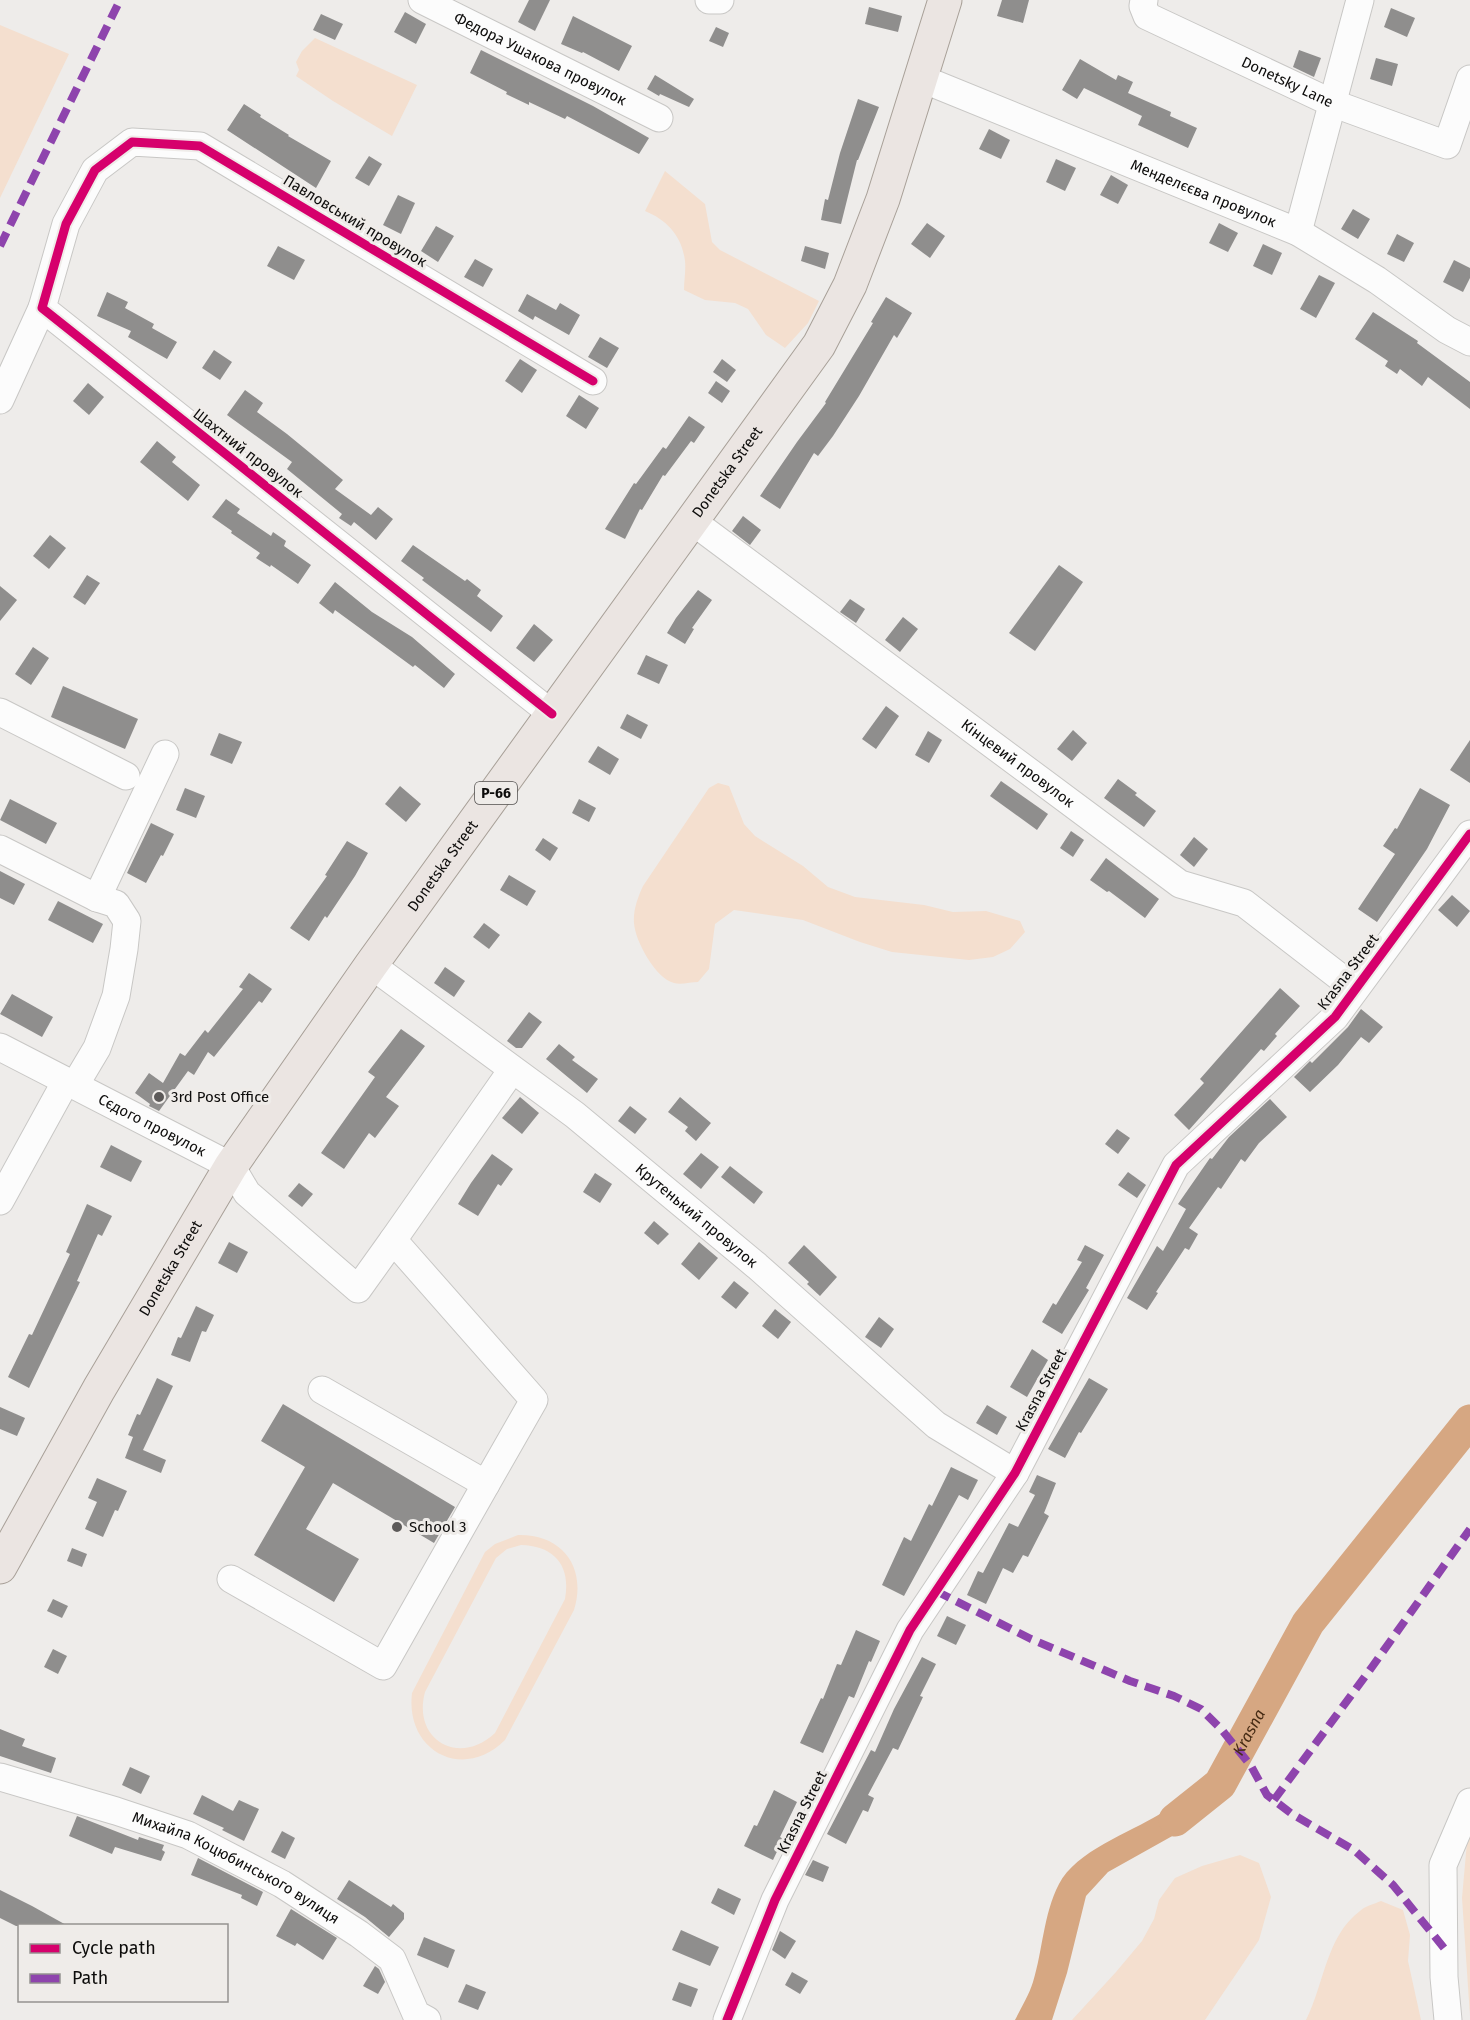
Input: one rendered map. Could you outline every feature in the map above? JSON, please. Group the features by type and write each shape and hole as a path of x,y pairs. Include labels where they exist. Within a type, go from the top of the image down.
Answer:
{"main road":[{"name":"Donetska Street","path":"0,1567 99,1389 231,1166 371,965 819,345 850,285 884,198 945,0"}],"street":[{"name":"Федора Ушакова провулок","path":"422,0 658,118"},
{"path":"708,0 720,0"},
{"name":"Donetsky Lane","path":"1144,0 1143,6 1147,16 1332,103 1447,145 1470,79"},
{"path":"1298,232 1360,0"},
{"name":"Менделєєва провулок","path":"920,78 1298,232 1377,280 1447,330 1470,342"},
{"name":"Павловський провулок","path":"42,308 66,224 95,170 132,142 200,146 593,381"},
{"path":"0,400 42,308"},
{"name":"Шахтний провулок","path":"42,308 552,714"},
{"name":"Кінцевий провулок","path":"692,521 1180,884 1244,903 1354,988"},
{"path":"0,712 126,776"},
{"path":"97,898 165,754"},
{"name":"Krasna Street","path":"727,2020 775,1900 910,1630 1015,1473 1176,1165 1335,1017 1354,988 1470,834"},
{"path":"0,849 97,898 116,904 126,921 124,949 112,1006 97,1048 70,1083 0,1201"},
{"name":"Крутенький провулок","path":"371,965 575,1115 757,1266 936,1425 1015,1473"},
{"name":"Сєдого провулок","path":"0,1047 231,1166"},
{"path":"231,1166 247,1193 358,1289 512,1070"},
{"path":"231,1579 383,1666 534,1400 393,1240"},
{"path":"322,1390 486,1484"},
{"name":"Михайла Коцюбинського вулиця","path":"0,1777 188,1835 282,1884 360,1934 392,1959 416,2014 426,2020"},
{"path":"1448,2020 1444,1977 1443,1865 1470,1802"}],"shaded area":[{"path":"0,25 69,54 0,198"},
{"path":"315,38 417,85 392,136 296,76 299,70 296,62 302,51"},
{"path":"665,171 705,204 712,242 720,250 819,301 808,323 785,348 766,335 748,309 735,303 705,300 684,290 685,261 681,244 667,224 645,211"},
{"path":"718,783 729,786 744,824 755,836 803,866 828,887 855,897 924,905 953,912 986,911 1020,921 1025,932 1010,949 993,957 969,960 892,952 803,920 734,910 715,924 709,969 698,982 677,984 667,980 654,967 642,949 635,931 636,904 643,886 709,788"},
{"path":"518,1535 548,1540 568,1556 577,1580 577,1595 574,1610 505,1740 489,1752 472,1759 455,1759 440,1754 427,1744 418,1731 412,1713 412,1693 485,1552 495,1544","holes":["521,1545 533,1546 551,1554 563,1568 565,1599 495,1733 481,1743 467,1748 454,1748 442,1743 432,1735 425,1723 423,1709 425,1692 496,1558 507,1549"]},
{"path":"1201,1784 1217,1802 1192,1825 1108,1872 1086,1896 1067,1973 1052,2020 1015,2020 1033,1982 1046,1920 1059,1884 1067,1872 1090,1852 1160,1814"},
{"path":"1470,1836 1470,2016 1462,1898 1467,1842"},
{"path":"1240,1855 1259,1863 1271,1897 1259,1940 1205,2020 1072,2020 1142,1941 1154,1919 1159,1900 1175,1878 1202,1866"},
{"path":"1381,1901 1403,1910 1410,1935 1408,1961 1421,2020 1306,2020 1340,1934 1349,1921 1362,1909"}],"building":[{"path":"529,0 550,0 535,31 518,22"},
{"path":"1002,0 1029,0 1023,23 997,16"},
{"path":"869,7 902,16 898,32 865,24"},
{"path":"1391,8 1415,18 1407,37 1384,27"},
{"path":"405,12 426,24 416,44 394,32"},
{"path":"321,14 343,24 335,40 313,30"},
{"path":"573,16 632,46 619,71 583,52 561,44"},
{"path":"716,27 729,33 723,47 709,41"},
{"path":"481,50 593,106 649,138 639,154 567,116 565,119 506,94 507,92 470,73"},
{"path":"1299,50 1321,58 1314,77 1293,67"},
{"path":"1376,58 1398,64 1392,86 1370,79"},
{"path":"1080,59 1116,80 1118,75 1133,82 1128,93 1171,112 1170,116 1197,128 1188,148 1138,125 1142,116 1084,88 1077,99 1062,90"},
{"path":"655,75 694,99 689,107 647,89"},
{"path":"858,99 879,107 857,160 841,224 821,220 825,199 828,200 840,153"},
{"path":"244,104 288,136 331,161 316,188 227,130"},
{"path":"989,129 1010,140 1001,159 979,149"},
{"path":"369,156 382,164 369,186 355,178"},
{"path":"1056,159 1076,168 1065,191 1046,182"},
{"path":"1111,175 1128,185 1118,204 1100,195"},
{"path":"398,195 415,203 401,234 383,225"},
{"path":"1353,209 1370,219 1358,239 1341,229"},
{"path":"927,223 945,236 930,258 911,244"},
{"path":"1219,223 1238,233 1228,252 1209,243"},
{"path":"436,226 454,236 438,262 421,251"},
{"path":"1397,234 1414,243 1404,262 1387,254"},
{"path":"1263,244 1282,253 1272,275 1253,266"},
{"path":"278,246 305,260 294,280 267,266"},
{"path":"805,246 829,253 825,269 801,261"},
{"path":"475,259 493,269 483,287 464,277"},
{"path":"1454,260 1470,268 1470,278 1463,292 1443,282"},
{"path":"1319,275 1335,283 1316,318 1300,309"},
{"path":"107,292 128,302 125,308 154,324 152,328 177,342 167,359 128,337 131,331 97,316"},
{"path":"527,294 556,310 560,303 580,315 569,335 535,316 533,320 518,311"},
{"path":"886,297 912,313 897,338 894,335 833,436 818,456 814,453 780,509 760,496 826,403"},
{"path":"1373,312 1418,341 1417,343 1470,382 1470,409 1428,377 1422,386 1400,369 1397,374 1385,366 1388,361 1355,339"},
{"path":"600,337 619,348 607,368 588,357"},
{"path":"214,350 232,362 220,380 202,368"},
{"path":"520,359 537,370 522,393 505,381"},
{"path":"722,359 736,370 727,382 713,372"},
{"path":"716,381 730,391 722,403 708,393"},
{"path":"88,383 104,397 89,415 73,401"},
{"path":"245,390 263,403 257,412 343,480 335,489 371,515 378,507 393,519 376,540 354,522 351,526 339,518 342,514 287,469 292,462 227,415"},
{"path":"579,395 599,408 586,429 566,416"},
{"path":"689,416 705,427 694,443 691,441 665,476 663,475 642,510 640,509 625,539 605,529 634,483 636,484 663,447 666,449"},
{"path":"157,441 176,457 172,462 200,485 188,501 140,462"},
{"path":"226,499 240,509 237,513 271,536 273,532 286,541 284,546 311,565 298,584 271,565 270,567 256,558 260,553 212,517"},
{"path":"743,516 761,530 750,545 732,531"},
{"path":"50,535 66,548 49,569 33,556"},
{"path":"413,545 481,590 477,596 503,616 491,632 422,580 424,578 401,561"},
{"path":"1059,565 1083,582 1035,651 1009,633"},
{"path":"87,575 100,583 85,605 73,597"},
{"path":"335,582 372,612 412,637 455,674 444,688 415,665 413,667 335,610 333,614 319,603"},
{"path":"0,586 17,600 0,621"},
{"path":"698,590 712,600 692,628 694,629 685,644 667,633"},
{"path":"850,599 865,609 856,623 840,612"},
{"path":"903,617 918,629 900,652 885,640"},
{"path":"534,624 553,640 534,662 516,648"},
{"path":"33,647 49,658 31,685 15,674"},
{"path":"646,655 668,665 659,684 637,674"},
{"path":"63,686 138,719 125,749 51,717"},
{"path":"886,706 899,716 876,749 862,739"},
{"path":"627,714 648,725 641,739 620,728"},
{"path":"1073,730 1087,743 1072,761 1057,749"},
{"path":"928,731 942,740 929,763 915,755"},
{"path":"219,733 242,742 232,764 210,755"},
{"path":"1470,740 1470,783 1450,770"},
{"path":"598,746 619,759 610,775 588,762"},
{"path":"1118,779 1156,811 1144,827 1104,798"},
{"path":"1001,781 1048,814 1037,830 990,796"},
{"path":"400,786 421,804 406,822 385,804"},
{"path":"185,788 205,796 196,818 176,810"},
{"path":"1420,788 1450,805 1427,849 1377,922 1358,909 1395,854 1383,846 1395,828 1397,829"},
{"path":"10,799 57,823 46,844 0,820"},
{"path":"579,799 596,808 589,822 572,813"},
{"path":"151,823 174,834 146,883 127,873"},
{"path":"1071,831 1084,840 1073,857 1060,848"},
{"path":"1194,837 1208,849 1194,867 1180,855"},
{"path":"543,838 558,848 550,861 535,850"},
{"path":"347,841 368,853 327,918 325,916 309,941 290,928 327,876 325,875"},
{"path":"1106,858 1159,899 1145,918 1090,880"},
{"path":"0,871 25,884 14,905 0,898"},
{"path":"509,875 536,891 527,906 500,890"},
{"path":"1452,895 1470,911 1457,927 1438,910"},
{"path":"58,901 103,924 93,943 48,920"},
{"path":"484,923 500,935 489,949 473,937"},
{"path":"445,967 465,981 454,997 434,983"},
{"path":"249,973 272,989 262,1003 259,1001 214,1057 208,1052 194,1075 188,1071 159,1111 149,1106 150,1104 135,1093 149,1073 163,1083 180,1053 185,1056 205,1030 208,1033 243,989 239,987"},
{"path":"1280,988 1300,1006 1275,1034 1277,1036 1264,1051 1261,1049 1189,1130 1174,1115 1204,1083 1200,1079"},
{"path":"12,994 53,1017 42,1037 0,1014"},
{"path":"1361,1009 1383,1027 1369,1043 1361,1037 1338,1065 1310,1092 1294,1077 1310,1061 1312,1063 1348,1027"},
{"path":"529,1012 542,1022 522,1048 516,1048 507,1041"},
{"path":"401,1029 425,1046 386,1097 399,1106 375,1138 369,1133 344,1169 321,1153 375,1077 368,1072"},
{"path":"559,1044 575,1057 572,1060 598,1079 587,1093 546,1059"},
{"path":"520,1097 539,1113 522,1134 502,1118"},
{"path":"680,1097 711,1123 696,1141 685,1131 688,1127 668,1112"},
{"path":"1270,1099 1287,1117 1259,1143 1245,1162 1241,1159 1221,1189 1218,1187 1189,1228 1198,1234 1189,1250 1185,1248 1147,1310 1127,1298 1157,1246 1163,1251 1186,1209 1178,1204 1210,1158 1212,1159 1229,1137"},
{"path":"630,1106 647,1119 635,1134 618,1121"},
{"path":"1117,1129 1130,1138 1118,1154 1105,1144"},
{"path":"111,1145 142,1161 131,1182 100,1167"},
{"path":"701,1153 719,1167 701,1189 683,1174"},
{"path":"492,1154 513,1169 501,1186 498,1184 478,1216 458,1204"},
{"path":"730,1166 763,1192 754,1204 721,1177"},
{"path":"1128,1172 1146,1185 1137,1198 1118,1185"},
{"path":"595,1173 612,1184 600,1203 583,1192"},
{"path":"299,1183 313,1194 302,1207 288,1196"},
{"path":"87,1204 112,1216 102,1236 98,1234 77,1281 80,1282 29,1388 8,1377 29,1334 32,1335 70,1254 66,1252"},
{"path":"654,1221 669,1234 658,1245 644,1233"},
{"path":"229,1242 248,1252 237,1273 218,1263"},
{"path":"699,1242 718,1258 699,1280 681,1264"},
{"path":"804,1245 837,1277 820,1296 807,1284 809,1282 788,1263"},
{"path":"1085,1245 1104,1255 1086,1288 1089,1290 1062,1334 1042,1322 1053,1303 1056,1305 1082,1262 1077,1260"},
{"path":"734,1281 749,1293 736,1309 721,1297"},
{"path":"196,1306 214,1315 206,1332 202,1331 190,1362 171,1355 178,1337 181,1338"},
{"path":"775,1309 791,1322 778,1339 762,1326"},
{"path":"879,1317 894,1329 881,1348 865,1337"},
{"path":"1032,1349 1048,1360 1027,1397 1010,1387"},
{"path":"157,1378 173,1386 143,1450 166,1460 161,1473 125,1458 133,1437 128,1435"},
{"path":"1089,1378 1108,1389 1081,1433 1079,1432 1065,1458 1048,1449"},
{"path":"283,1404 455,1507 434,1543 333,1483 306,1529 359,1559 334,1602 254,1555 305,1467 261,1441"},
{"path":"987,1405 1007,1417 997,1435 976,1423"},
{"path":"0,1407 25,1418 17,1436 0,1429"},
{"path":"951,1467 978,1480 968,1500 959,1495 904,1596 882,1585 904,1537 911,1541 929,1504 932,1506"},
{"path":"1037,1475 1056,1483 1044,1513 1049,1516 1028,1557 1023,1555 1013,1573 1003,1568 986,1604 967,1595 978,1571 983,1573 1009,1523 1018,1527 1035,1495 1029,1492"},
{"path":"97,1478 127,1491 118,1511 115,1510 103,1537 85,1529 97,1502 88,1498"},
{"path":"72,1548 87,1554 82,1567 67,1561"},
{"path":"53,1599 68,1606 62,1618 47,1611"},
{"path":"947,1616 966,1625 956,1645 937,1636"},
{"path":"856,1630 880,1641 854,1698 849,1696 823,1753 800,1743 821,1698 823,1699 837,1664 841,1665"},
{"path":"53,1649 67,1656 58,1674 44,1667"},
{"path":"922,1657 936,1664 920,1696 923,1697 898,1750 893,1748 868,1795 874,1798 868,1812 863,1810 846,1844 827,1834 871,1750 875,1752 894,1709"},
{"path":"0,1729 25,1739 22,1746 56,1758 51,1773 0,1756"},
{"path":"130,1767 150,1776 141,1794 122,1785"},
{"path":"774,1790 797,1802 780,1837 783,1839 773,1860 744,1846 754,1825 757,1826"},
{"path":"202,1795 233,1811 239,1800 259,1809 244,1841 222,1830 224,1828 193,1814"},
{"path":"77,1816 138,1840 139,1837 164,1845 162,1850 165,1852 161,1861 115,1847 112,1854 69,1836"},
{"path":"282,1831 295,1838 285,1859 271,1852"},
{"path":"198,1858 263,1892 257,1906 241,1898 242,1895 191,1875"},
{"path":"813,1860 829,1867 823,1882 805,1875"},
{"path":"349,1880 391,1907 393,1904 404,1913 404,1919 389,1937 365,1917 337,1899"},
{"path":"718,1888 741,1899 734,1915 711,1903"},
{"path":"0,1890 64,1924 18,1924 16,1926 0,1918"},
{"path":"291,1909 337,1938 323,1960 297,1943 295,1946 276,1936"},
{"path":"681,1930 719,1947 710,1966 672,1950"},
{"path":"780,1931 796,1941 785,1959 772,1950"},
{"path":"424,1937 455,1950 448,1968 417,1955"},
{"path":"375,1966 379,1969 385,1982 378,1994 363,1986"},
{"path":"792,1972 808,1981 800,1994 785,1985"},
{"path":"679,1982 698,1989 691,2007 672,2000"},
{"path":"466,1984 486,1992 478,2010 458,2002"}],"waterway":[{"name":"Krasna","path":"1175,1820 1220,1784 1308,1623 1470,1421"}],"marked path":[{"path":"0,246 120,0"},
{"path":"1274,1800 1470,1529"},
{"path":"936,1591 1031,1639 1201,1709 1222,1730 1251,1766 1267,1795 1292,1814 1354,1850 1393,1885 1444,1948"}],"cycle path":[{"path":"552,714 42,308 66,224 95,170 132,142 200,146 593,381"},
{"path":"727,2020 775,1900 910,1630 1015,1473 1176,1165 1335,1017 1470,834"}],"place":[{"name":"3rd Post Office","path":"159,1097"},
{"name":"School 3","path":"397,1527"}]}
